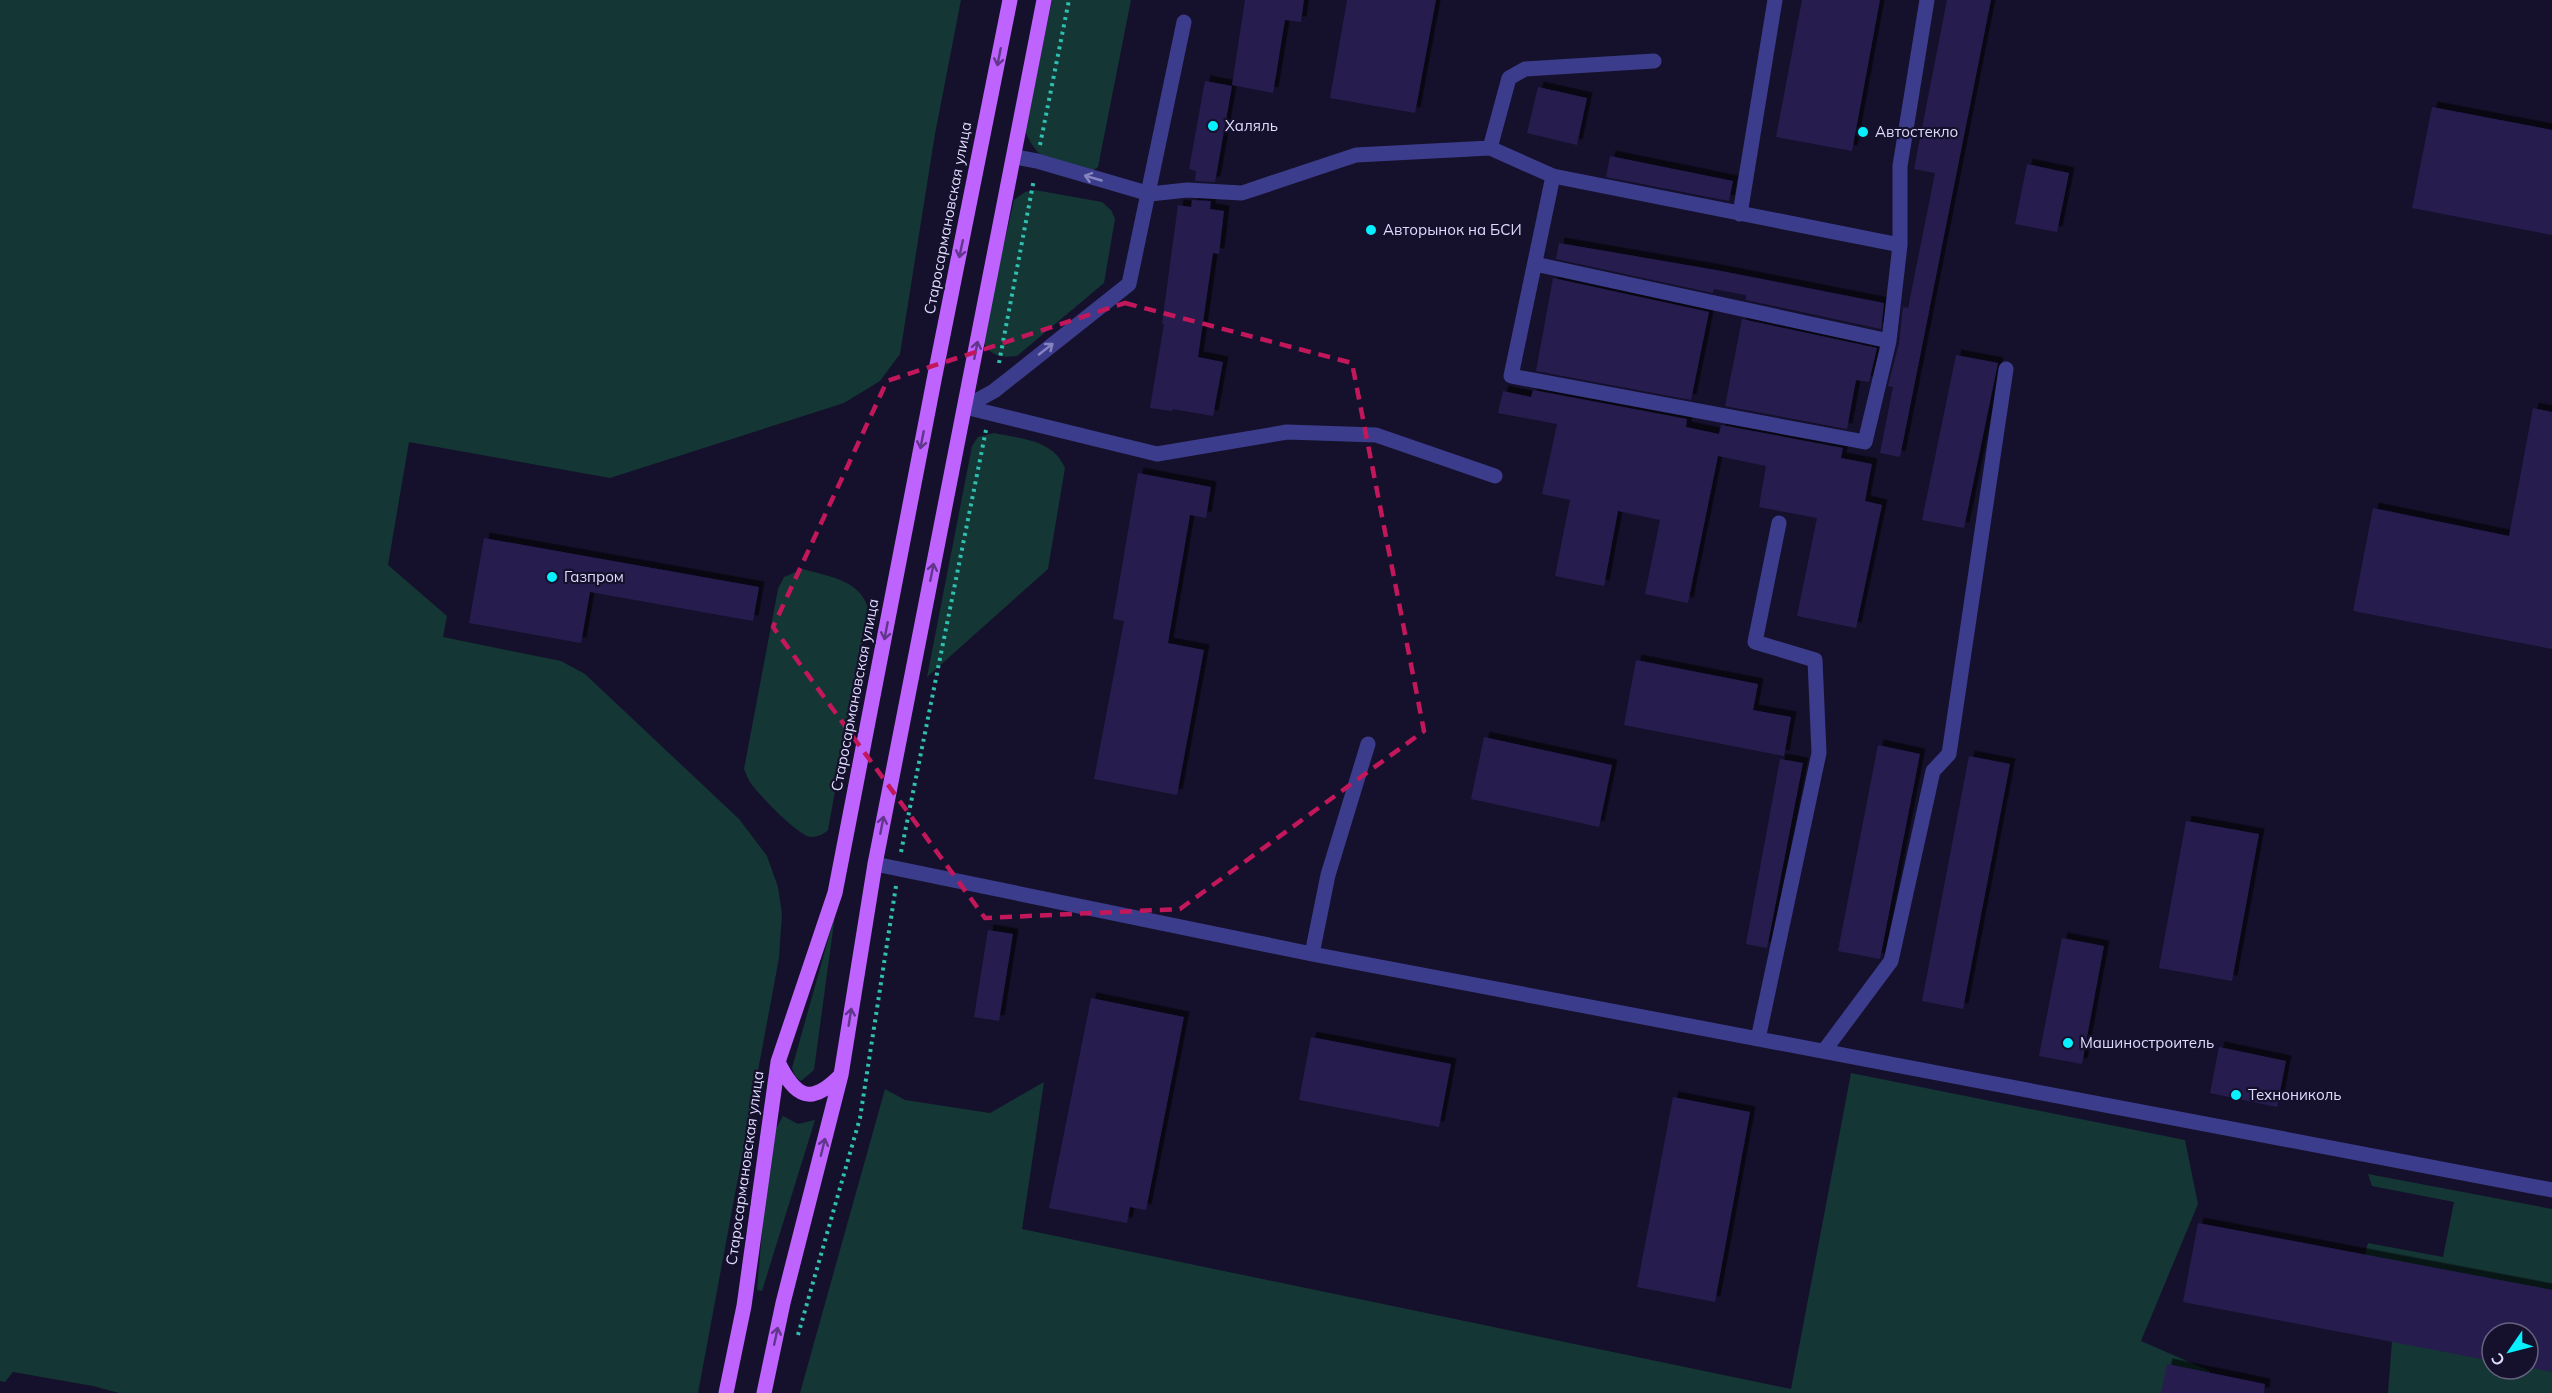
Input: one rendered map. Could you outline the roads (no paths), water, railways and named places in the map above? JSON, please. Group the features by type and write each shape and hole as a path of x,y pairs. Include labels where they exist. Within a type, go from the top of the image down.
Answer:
{"main road":[{"name":"Старосармановская улица","path":"726,1393 744,1306 778,1062 835,892 1010,0"},
{"path":"764,1393 783,1303 841,1075 875,864 1044,0"},
{"path":"778,1062 796,1090 806,1095 826,1090 841,1075"}],"street":[{"path":"1740,214 1775,0"},
{"path":"1553,177 1511,376 1865,442 1889,341 1900,245 1900,166 1927,0"},
{"path":"965,407 994,391 1130,284 1184,22"},
{"path":"1490,148 1509,78 1525,69 1654,61"},
{"path":"1015,157 1037,161 1150,194 1187,190 1242,193 1356,155 1490,148 1553,177 1900,245"},
{"path":"1534,264 1889,341"},
{"path":"1824,1051 1891,961 1933,771 1949,754 2006,369"},
{"path":"965,407 1157,454 1287,432 1376,435 1495,476"},
{"path":"1758,1039 1819,753 1815,660 1755,642 1779,524"},
{"path":"1312,954 1328,874 1368,744"},
{"path":"875,864 1312,954 2552,1190"}],"place":[{"name":"Халяль","path":"1213,126"},
{"name":"Автостекло","path":"1863,132"},
{"name":"Авторынок на БСИ","path":"1371,230"},
{"name":"Газпром","path":"552,577"},
{"name":"Машиностроитель","path":"2068,1043"},
{"name":"Технониколь","path":"2236,1095"}]}
